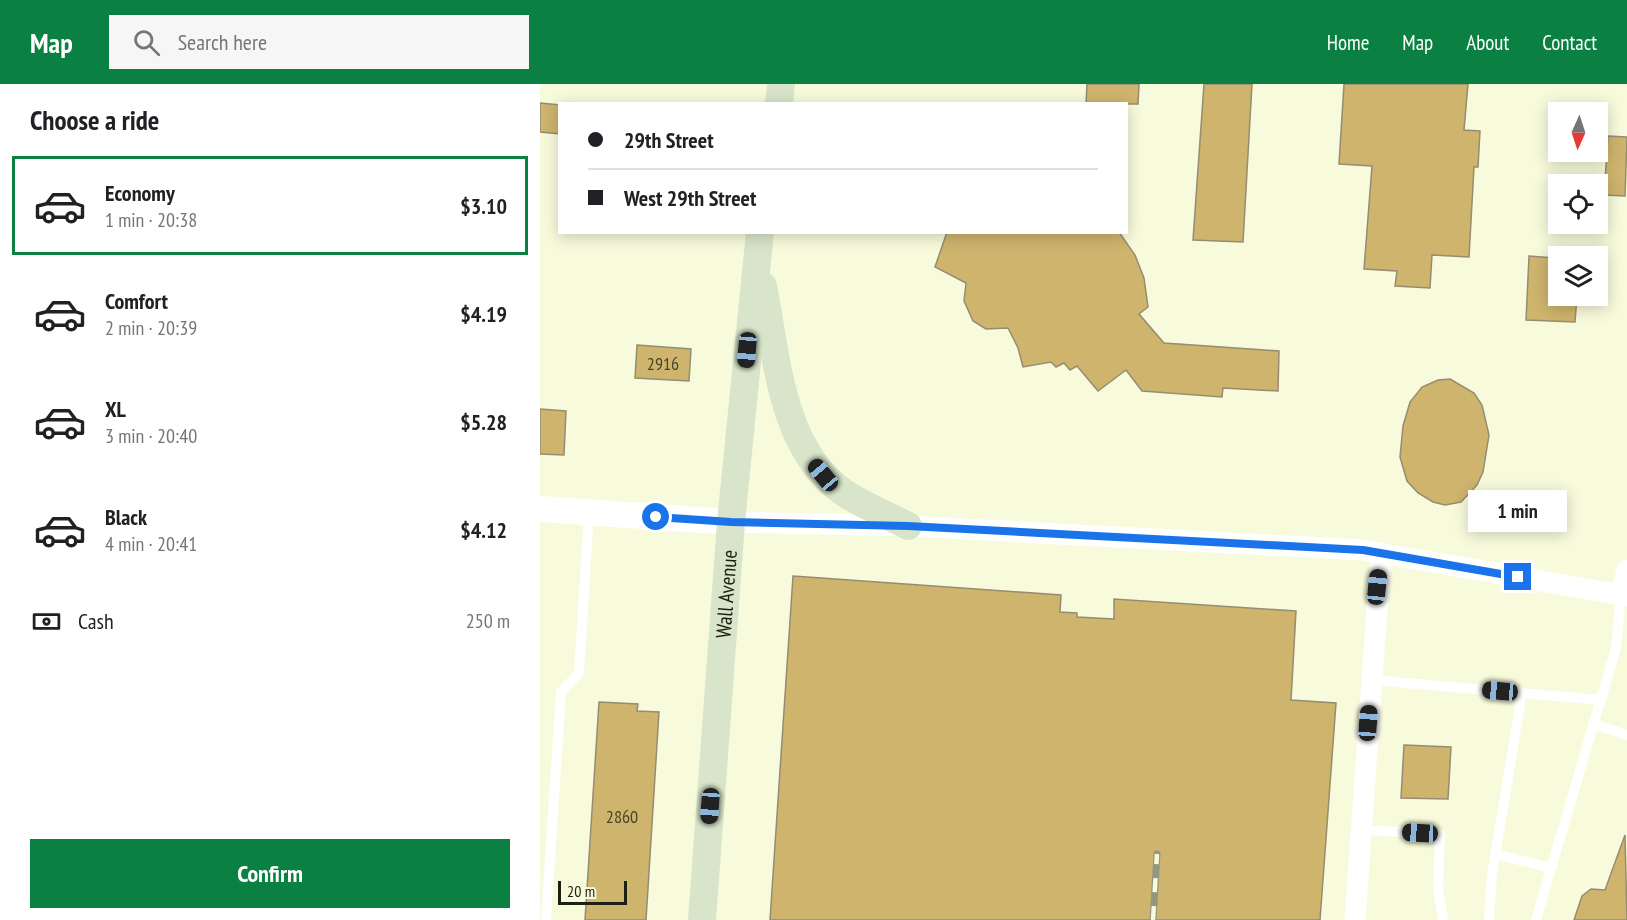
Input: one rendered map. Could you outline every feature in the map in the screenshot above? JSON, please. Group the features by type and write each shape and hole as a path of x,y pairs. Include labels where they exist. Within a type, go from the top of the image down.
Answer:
{"main road":[{"path":"779,102 781,84"},
{"path":"759,244 785,395 794,431 807,455 823,475 843,492 908,526"},
{"name":"Wall Avenue","path":"702,920 731,522 759,244"}],"street":[{"path":"540,509 731,522 908,526 1363,550 1624,596 1627,570"},
{"path":"1355,920 1381,553"}],"lane":[{"path":"546,920 561,692 579,673 589,512"},
{"path":"1536,920 1616,648 1624,596"},
{"path":"1371,680 1601,700"},
{"path":"1489,920 1495,854 1522,693"},
{"path":"1593,724 1627,735"},
{"path":"1361,830 1440,834 1438,889 1443,920"},
{"path":"1495,854 1551,868"}],"building":[{"path":"1087,84 1139,84 1138,104 1086,102"},
{"path":"1204,84 1252,84 1243,242 1193,240"},
{"path":"1344,84 1468,84 1464,130 1480,131 1478,167 1474,167 1469,257 1432,255 1430,288 1395,286 1397,271 1364,269 1372,166 1339,164"},
{"path":"540,103 558,105 558,134 540,132"},
{"path":"1608,136 1627,137 1625,196 1608,195 1608,174 1605,174"},
{"path":"946,234 1120,234 1135,255 1144,278 1148,307 1139,314 1164,343 1279,351 1278,391 1223,388 1222,397 1142,391 1126,370 1098,391 1077,366 1070,370 1064,363 1056,367 1051,362 1023,367 1018,348 1008,328 986,329 973,321 964,301 966,283 935,267"},
{"path":"1529,256 1548,258 1548,306 1576,306 1575,322 1526,320"},
{"path":"637,345 691,349 689,381 635,378"},
{"path":"1450,379 1474,393 1482,405 1489,435 1483,472 1477,485 1461,502 1445,505 1433,502 1418,493 1407,481 1400,457 1403,426 1410,402 1422,387 1438,380"},
{"path":"540,409 566,411 564,455 540,454"},
{"path":"793,576 1061,595 1060,612 1077,613 1077,617 1114,619 1114,599 1296,611 1291,700 1336,703 1320,920 770,920"},
{"path":"599,702 638,704 637,711 659,712 646,920 585,920"},
{"path":"1404,745 1451,747 1448,799 1401,798"},
{"path":"1625,835 1627,920 1574,920 1582,896 1591,889 1605,890"}],"railway":[{"path":"1153,920 1157,854"}],"route":[{"path":"656,517 731,522 908,526 1363,550 1518,577"}]}
